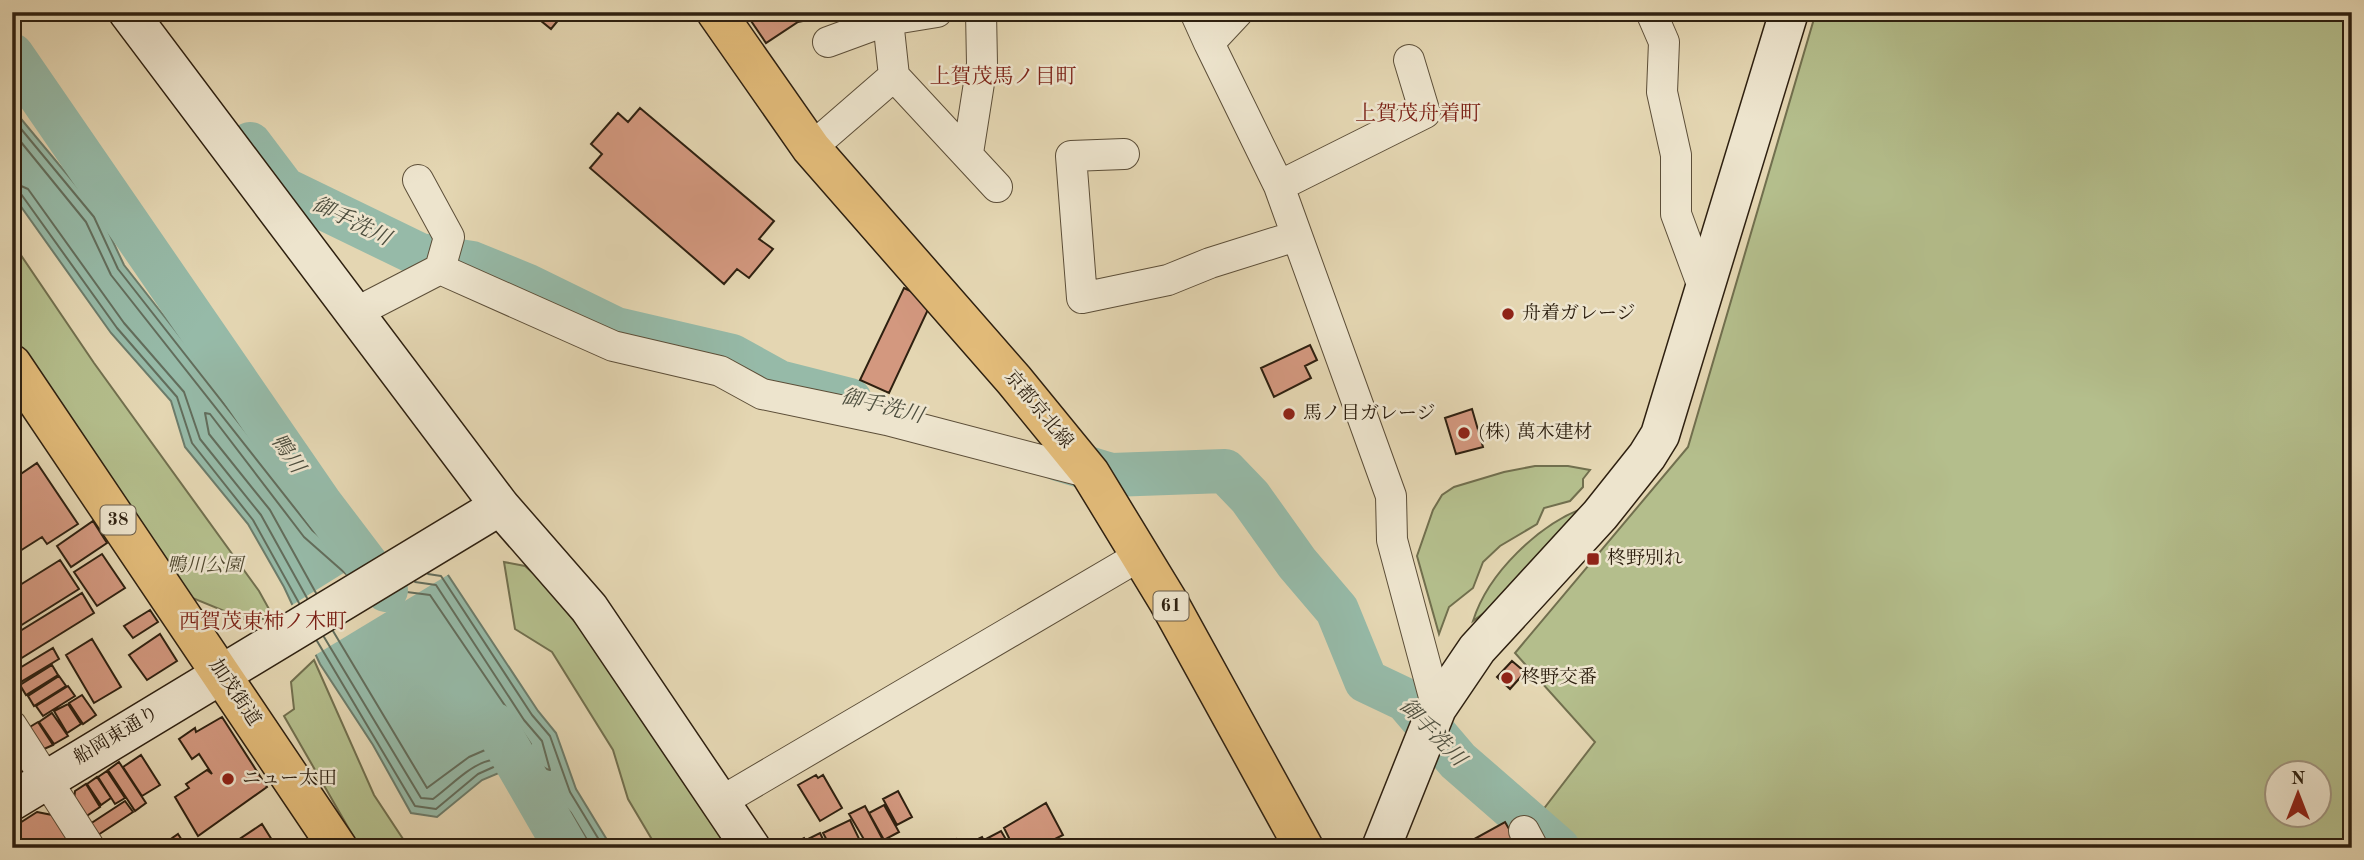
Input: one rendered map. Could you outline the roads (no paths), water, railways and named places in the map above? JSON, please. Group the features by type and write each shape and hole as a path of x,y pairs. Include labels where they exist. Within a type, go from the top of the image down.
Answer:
{"main road":[{"name":"京都京北線","path":"716,12 811,148 1014,380 1090,473 1256,757 1304,848"},
{"name":"加茂街道","path":"12,364 338,848"}],"street":[{"path":"128,12 500,506 589,608 751,848"},
{"path":"828,42 888,20 937,12"},
{"path":"968,153 982,64 981,12"},
{"path":"1195,12 1279,186 1391,496 1392,540 1437,708"},
{"path":"1209,43 1238,12"},
{"path":"1651,12 1664,42"},
{"path":"1673,12 1664,42 1662,92 1676,155 1676,214 1703,287"},
{"path":"1381,848 1437,708 1477,649 1600,515 1647,456 1660,435 1789,12"},
{"path":"888,20 894,75 997,187"},
{"path":"1279,186 1425,113 1409,60"},
{"path":"811,148 894,75"},
{"path":"1124,153 1070,156 1082,298 1168,281 1210,263 1296,236"},
{"path":"353,313 440,269 449,237 418,180"},
{"path":"440,269 613,346 720,371 762,394 887,420 1090,473"},
{"name":"船岡東通り","path":"12,800 187,693 223,676 500,506"},
{"path":"722,802 1140,555"},
{"path":"12,726 90,848"}],"water":[{"path":"12,108 100,214 124,265 324,520 373,563 444,569 538,711 556,733 576,789 612,848 587,848 530,776 501,772 482,780 437,817 411,813 373,745 320,664 284,587 248,524 185,447 171,401 111,333 12,194"}],"waterway":[{"name":"鴨川","path":"12,55 320,503 386,590"},
{"name":"御手洗川","path":"250,144 284,189 420,255 472,263 526,285 616,329 732,356 779,382 850,400"},
{"name":"御手洗川","path":"1058,459 1111,475 1225,471 1250,497 1297,563 1337,610 1366,681 1406,700 1458,761 1558,848"},
{"name":"鴨川","path":"495,725 566,848"}],"place":[{"name":"舟着ガレージ","path":"1508,314"},
{"name":"馬ノ目ガレージ","path":"1289,414"},
{"name":"(株) 萬木建材","path":"1464,433"},
{"name":"柊野別れ","path":"1593,559"},
{"name":"柊野交番","path":"1507,678"},
{"name":"ニュー太田","path":"228,779"}],"district":[{"name":"上賀茂馬ノ目町","path":"1003,77"},
{"name":"上賀茂舟着町","path":"1418,114"},
{"name":"西賀茂東柿ノ木町","path":"263,622"}],"park label":[{"name":"鴨川公園","path":"205,566"}]}
